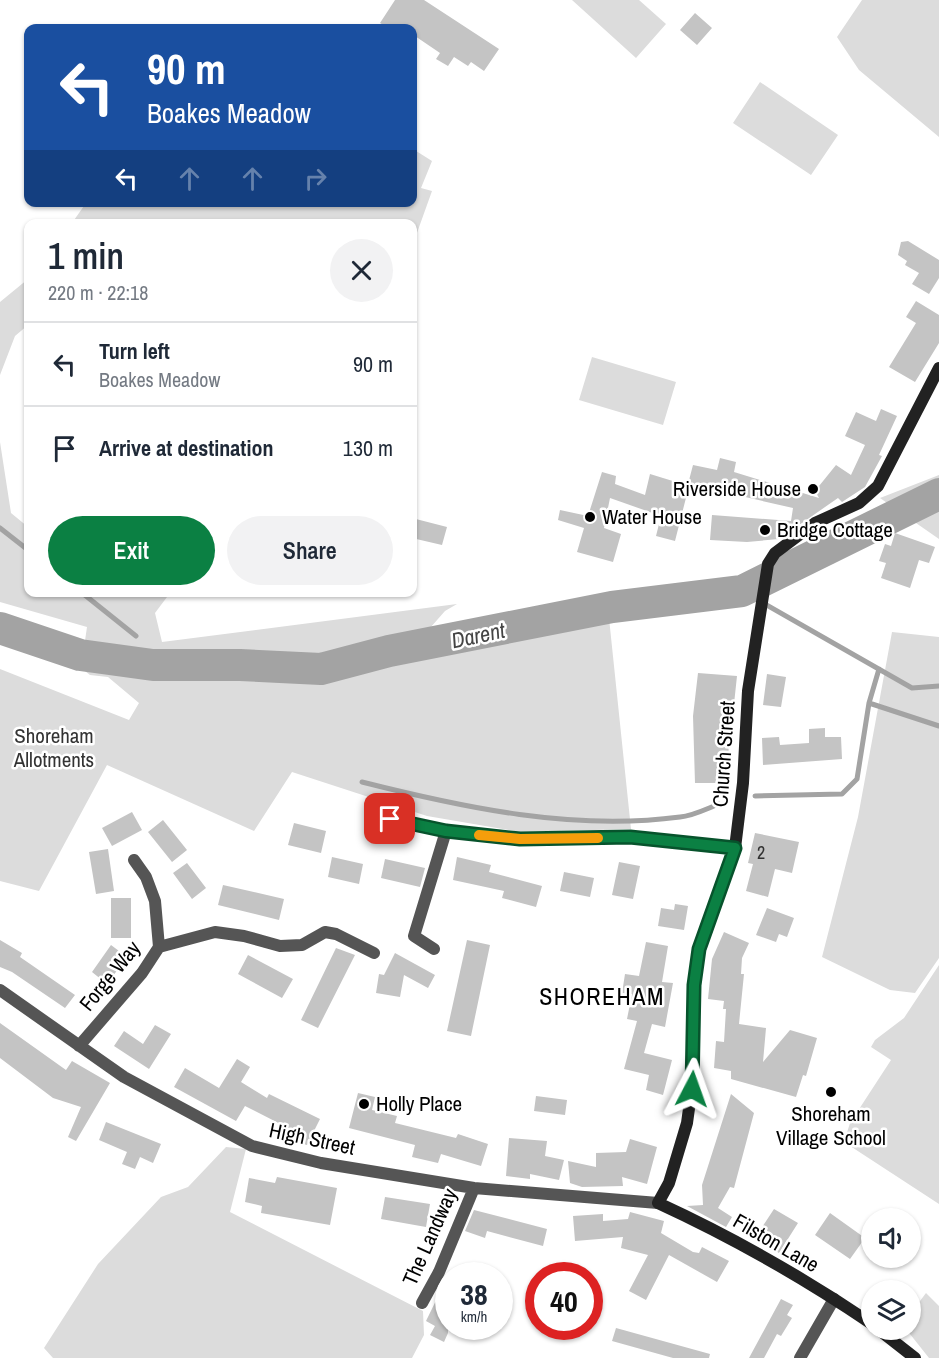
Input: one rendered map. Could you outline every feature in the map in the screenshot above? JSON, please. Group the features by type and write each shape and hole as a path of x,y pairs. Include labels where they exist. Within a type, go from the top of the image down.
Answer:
{"street":[{"name":"Church Street","path":"658,1203 669,1183 687,1123 694,1072 694,985 699,949 735,848 743,783 748,691 768,564 775,553 815,523 858,502 878,486 939,368"},
{"path":"375,821 390,819 446,831 520,839 630,837 735,848"},
{"path":"434,949 414,936 446,831"},
{"name":"Forge Way","path":"79,1046 142,973 159,947 155,901 146,877 134,860"},
{"path":"159,947 215,932 244,936 279,946 302,945 325,932 336,934 374,953"},
{"name":"High Street","path":"0,990 124,1077 252,1146 321,1163 474,1188 658,1203"},
{"name":"The Landway","path":"422,1303 439,1272 474,1188"},
{"name":"Filston Lane","path":"658,1203 726,1237 861,1317"},
{"path":"800,1358 834,1299"},
{"path":"892,1340 915,1358"}],"green space":[{"path":"572,0 639,0 666,24 636,58"},
{"path":"862,0 939,0 939,137 859,70 837,37"},
{"path":"760,82 838,135 811,175 733,123"},
{"path":"417,152 432,161 421,188 432,191 417,233 417,219 75,219 83,207 417,207"},
{"path":"24,282 24,328 15,336 0,375 0,302"},
{"path":"592,357 676,382 663,425 579,400"},
{"name":"Shoreham Allotments","path":"0,442 11,513 24,524 24,597 167,597 155,613 162,642 457,604 445,611 423,636 317,661 184,657 160,651 154,674 236,672 322,677 609,618 631,829 521,832 427,816 292,772 254,831 107,765 39,891 0,881 0,669 129,720 139,703 108,677 90,675 81,668 87,627 0,602"},
{"path":"939,475 939,539 880,498"},
{"path":"892,632 939,637 939,958 915,993 890,990 822,957 858,817"},
{"path":"939,965 939,1204 844,1142 850,1123 891,1060 871,1047 875,1040 904,1018"},
{"path":"226,1147 246,1149 230,1212 423,1311 424,1335 412,1358 53,1358 44,1348 98,1264 161,1197 188,1187"},
{"path":"926,1293 939,1306 939,1358 929,1358 915,1340 921,1340 921,1300"}],"building":[{"path":"395,0 424,0 499,49 484,71 471,62 468,66 454,57 448,66 436,59 440,53 417,37 417,24 380,23"},
{"path":"695,13 712,28 697,45 680,30"},
{"path":"908,241 939,260 939,278 929,294 912,284 919,273 905,265 907,261 898,255 901,242"},
{"path":"916,301 939,315 939,343 915,382 889,367 916,323 906,317"},
{"path":"881,409 897,416 879,455 882,456 865,487 842,502 838,498 779,539 747,542 710,540 712,515 791,521 793,508 688,484 693,465 717,470 720,458 736,462 734,472 819,498 815,491 836,465 851,475 865,445 845,436 856,412 876,421"},
{"name":"Water House","path":"602,472 616,476 615,484 645,495 650,474 689,486 675,541 656,536 661,516 610,498 604,528 621,534 613,562 577,552 584,528 558,520 560,510 588,516"},
{"path":"417,519 447,527 442,545 417,539"},
{"path":"895,533 935,547 929,563 919,560 910,588 881,578 886,563 879,561 885,544 891,546"},
{"path":"698,673 737,676 734,704 728,704 729,783 695,783 693,716"},
{"path":"767,674 786,677 781,707 763,705"},
{"path":"825,728 825,737 841,737 842,759 763,765 762,738 779,737 780,745 809,743 809,729"},
{"path":"132,812 142,830 112,846 102,828"},
{"path":"163,820 187,850 172,862 148,832"},
{"path":"294,823 326,831 321,853 288,845"},
{"path":"755,833 799,842 792,873 775,869 768,897 746,891 753,864 748,863"},
{"path":"108,849 114,891 96,894 89,852"},
{"path":"332,857 363,864 359,884 328,877"},
{"path":"457,857 491,865 489,872 542,886 536,907 502,898 504,891 453,880"},
{"path":"385,859 425,868 420,887 381,878"},
{"path":"619,862 640,866 633,899 612,895"},
{"path":"187,863 206,888 192,899 173,873"},
{"path":"564,872 594,878 590,897 560,891"},
{"path":"223,885 284,899 279,920 218,905"},
{"path":"111,898 131,898 131,938 111,938"},
{"path":"675,904 688,906 684,930 658,926 661,908 674,910"},
{"path":"767,908 794,918 787,937 779,934 776,942 756,935"},
{"path":"724,932 749,943 742,958 741,974 744,974 739,1024 766,1028 763,1062 790,1030 817,1038 806,1076 803,1075 796,1097 731,1079 731,1071 714,1068 716,1041 724,1042 726,1009 723,1009 724,1001 708,999 712,959"},
{"path":"0,940 22,953 20,957 75,995 65,1008 12,972 0,967"},
{"path":"467,940 490,945 471,1036 447,1031"},
{"path":"646,942 668,946 662,982 673,983 665,1027 652,1024 644,1053 672,1060 663,1095 646,1090 649,1075 624,1069 637,1021 627,1019 632,994 622,993 625,974 639,976"},
{"path":"111,945 127,957 107,984 92,972"},
{"path":"336,948 355,955 318,1028 301,1020"},
{"path":"395,953 435,975 428,988 404,975 400,997 376,993 379,974 384,975"},
{"path":"248,955 293,979 282,998 238,974"},
{"path":"0,1023 66,1070 72,1061 110,1083 76,1141 68,1137 81,1107 53,1098 0,1058"},
{"path":"155,1025 171,1034 149,1069 114,1046 124,1031 143,1044"},
{"path":"237,1059 250,1067 241,1082 267,1098 269,1094 320,1119 307,1145 292,1141 296,1132 245,1106 236,1121 174,1087 185,1068 219,1088"},
{"path":"358,1093 375,1097 372,1110 397,1116 395,1123 456,1138 458,1134 488,1144 481,1166 441,1154 438,1163 412,1157 415,1145 349,1128"},
{"path":"731,1094 754,1113 734,1188 730,1187 718,1208 732,1217 726,1227 687,1206 703,1205 702,1185"},
{"path":"536,1096 567,1100 565,1115 534,1111"},
{"path":"106,1122 161,1144 153,1163 140,1157 135,1169 122,1164 127,1152 99,1140"},
{"path":"509,1138 547,1141 545,1156 564,1160 559,1180 530,1174 530,1179 506,1176"},
{"path":"630,1139 657,1147 647,1184 622,1177 623,1186 582,1187 570,1183 568,1161 596,1167 596,1153 626,1152"},
{"path":"277,1177 337,1188 330,1225 261,1213 262,1206 245,1202 249,1178 275,1183"},
{"path":"385,1197 430,1204 426,1227 381,1219"},
{"path":"774,1209 798,1223 779,1253 755,1238"},
{"path":"474,1210 547,1229 543,1246 487,1231 485,1238 465,1231"},
{"path":"630,1212 664,1221 661,1233 693,1252 699,1253 702,1247 729,1261 717,1282 669,1255 646,1300 629,1291 648,1255 621,1248 623,1237 575,1241 573,1216 603,1214 603,1221 628,1219"},
{"path":"830,1213 861,1235 861,1244 850,1259 815,1235"},
{"path":"781,1299 793,1305 787,1315 792,1318 781,1336 777,1334 764,1358 749,1358"},
{"path":"435,1303 435,1326 426,1321"},
{"path":"435,1326 435,1338 430,1335"},
{"path":"616,1328 710,1354 709,1358 673,1358 612,1341"}],"waterway":[{"name":"Darent","path":"0,628 80,655 153,665 240,665 321,669 389,651 612,607 742,591 939,494"},
{"path":"0,528 24,547"},
{"path":"742,591 912,688 939,686"},
{"path":"87,597 136,636"},
{"path":"755,796 842,794 857,779 869,703 879,669"},
{"path":"869,703 939,726"},
{"path":"362,782 480,808 560,819 640,821 695,814 719,804"}],"slow traffic":[{"path":"479,835 520,839 598,838"}],"place":[{"name":"Riverside House","path":"813,489"},
{"name":"Water House","path":"590,517"},
{"name":"Bridge Cottage","path":"765,530"},
{"name":"Shoreham Village School","path":"831,1092"},
{"name":"Holly Place","path":"364,1104"}],"district":[{"name":"SHOREHAM","path":"602,997"}],"route":[{"path":"390,819 446,831 520,839 630,837 735,848 699,949 694,985 692,1089"}]}
